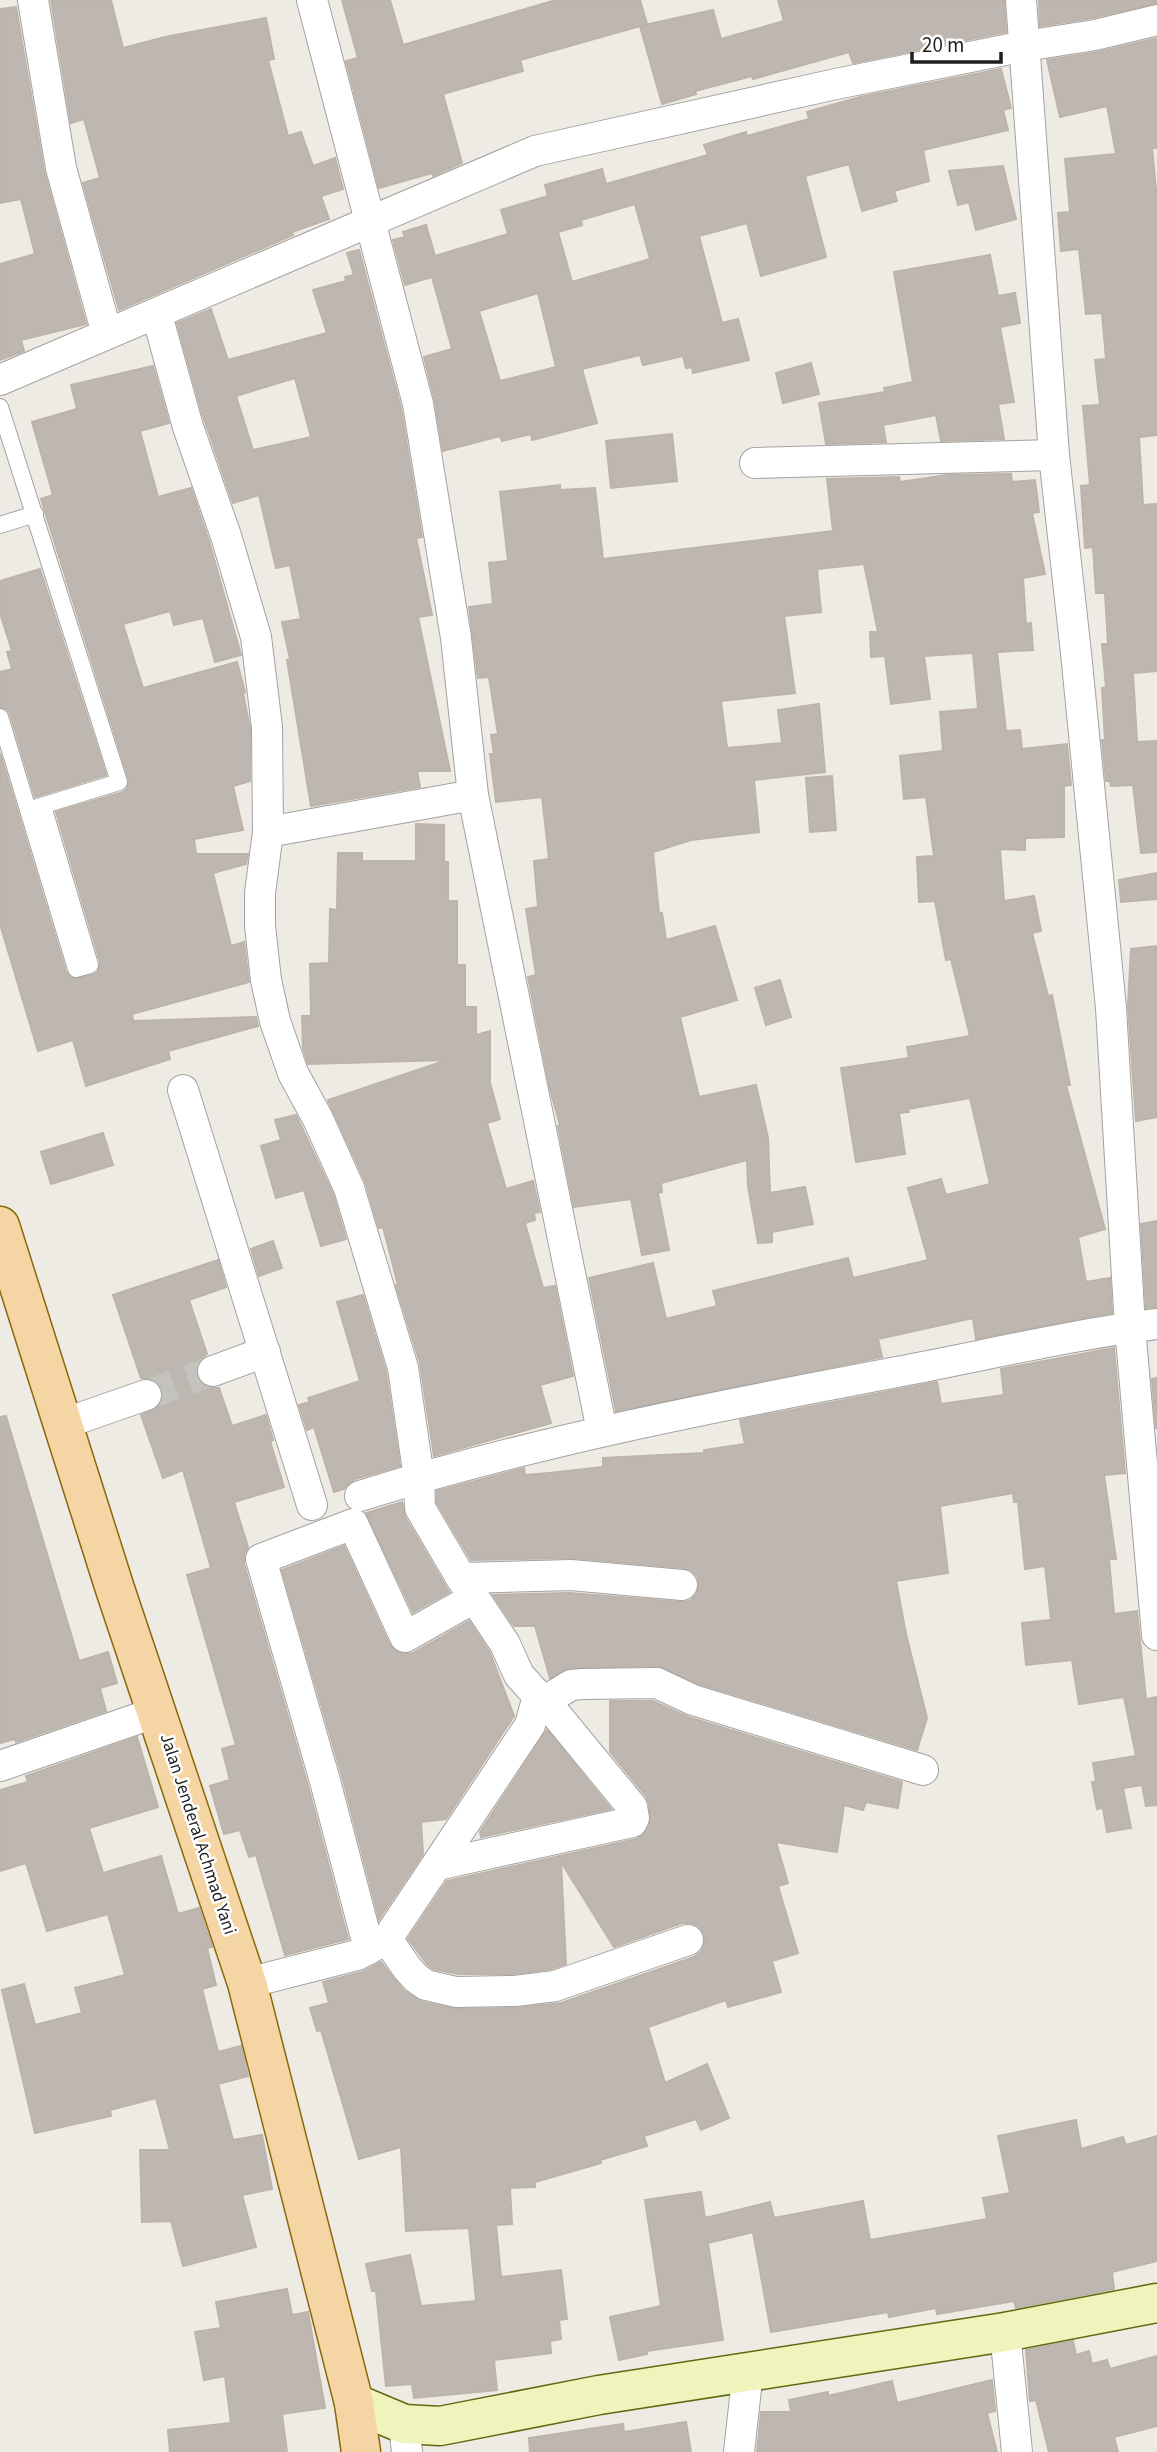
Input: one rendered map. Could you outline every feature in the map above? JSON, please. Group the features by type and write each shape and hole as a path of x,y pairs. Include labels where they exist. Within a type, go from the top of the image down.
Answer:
{"main road":[{"name":"Jalan Jenderal Achmad Yani","path":"0,1226 115,1589 247,1983 354,2403 361,2452"},
{"path":"354,2403 405,2438 440,2426 599,2395 1004,2332 1157,2303"}],"street":[{"path":"33,0 61,168 107,334"},
{"path":"312,0 418,404 456,638 474,795 602,1431"},
{"path":"1021,0 1054,455 1143,1325 1157,1635"},
{"path":"0,380 535,151 836,84 1025,46 1095,35 1157,20"},
{"path":"157,315 188,427 226,536 256,636 267,727 268,832 260,893 260,926 266,980 275,1021 293,1073 318,1119 349,1188 403,1368 419,1478 420,1508 505,1644 519,1675 632,1807 634,1818 632,1822 437,1865"},
{"path":"755,463 1054,455"},
{"path":"268,832 474,795"},
{"path":"183,1090 312,1505"},
{"path":"360,1496 602,1431 815,1387 1143,1325"},
{"path":"213,1371 265,1352"},
{"path":"63,1424 146,1395"},
{"path":"682,1585 571,1575 468,1588 405,1637 353,1524 261,1559 325,1782 378,1944 416,1978 426,1985 456,1992 515,1991 555,1986 688,1940"},
{"path":"247,1983 357,1955 378,1944 437,1865 530,1725 541,1698 571,1685 657,1683 693,1700 923,1770"},
{"path":"0,1766 157,1712"},
{"path":"1004,2332 1017,2452"},
{"path":"739,2452 748,2371"}],"lane":[{"path":"0,407 119,782 36,808"},
{"path":"0,525 35,514"},
{"path":"0,717 36,808 90,965 76,969 36,808"}],"building":[{"path":"51,0 111,0 123,48 165,37 266,18 274,59 268,60 288,136 301,132 313,166 335,158 343,189 321,196 329,219 292,232 293,235 119,310 83,183 100,178 84,119 71,123"},
{"path":"342,0 390,0 403,45 556,0 640,0 647,24 520,60 523,71 443,94 462,163 433,176 432,173 379,188 346,61 358,58"},
{"path":"778,0 1004,0 1006,32 853,63 849,52 753,79 752,76 695,91 696,94 662,104 640,26 713,10 721,39 784,21"},
{"path":"1039,0 1157,0 1157,3 1092,18 1040,26"},
{"path":"16,7 44,171 86,324 21,340 24,351 0,360 0,264 35,254 21,199 0,203 0,9"},
{"path":"1157,38 1157,148 1152,148 1157,200 1157,435 1139,437 1143,505 1157,504 1157,671 1133,673 1137,742 1157,741 1157,852 1141,853 1133,785 1111,786 1110,781 1106,781 1102,740 1105,740 1102,688 1106,687 1102,644 1108,644 1105,593 1096,593 1093,547 1085,548 1081,486 1090,485 1083,406 1100,405 1095,360 1106,359 1102,313 1086,314 1079,249 1061,251 1058,213 1070,212 1065,159 1116,154 1107,106 1060,117 1047,60 1098,52"},
{"path":"1001,69 1011,108 1003,110 1008,130 923,150 929,181 894,191 897,201 862,211 849,164 805,176 826,257 761,276 747,223 699,236 722,323 738,319 749,360 693,373 692,367 686,368 683,356 643,365 640,355 582,369 597,423 532,440 531,434 502,441 500,436 443,451 424,357 452,349 432,277 405,285 393,240 405,237 403,232 426,225 435,256 508,234 501,210 548,196 545,185 602,169 606,184 708,155 704,145 746,132 747,136 809,119 807,112 860,97","holes":["635,204 650,259 572,282 558,232 582,225 581,220","538,293 556,367 500,381 479,311"]},
{"path":"1003,166 1016,219 976,230 969,202 958,205 949,171"},
{"path":"359,250 401,408 422,537 416,538 432,615 418,617 450,771 417,771 420,787 311,806 287,660 290,659 282,622 301,619 290,565 276,568 259,495 233,503 202,413 177,323 211,309 228,360 327,333 313,290 346,281 345,277 354,275 347,253","holes":["295,378 311,437 253,450 236,396"]},
{"path":"990,255 998,296 1015,293 1020,323 1000,327 1014,402 998,404 1004,439 941,441 936,415 883,425 886,442 826,444 819,403 885,392 884,388 913,382 894,272"},
{"path":"811,363 819,394 783,403 776,373"},
{"path":"153,366 169,423 140,431 158,497 191,488 241,655 215,662 203,618 174,625 170,611 123,624 143,688 237,662 250,728 250,781 233,786 243,830 194,839 196,854 248,854 246,864 213,873 231,946 244,942 249,982 132,1014 133,1021 256,1017 258,1026 168,1051 170,1059 86,1086 73,1040 38,1051 0,924 0,753 66,972 74,979 93,975 98,972 100,962 56,812 123,792 127,789 129,780 41,499 53,495 32,422 77,409 71,385"},
{"path":"672,434 677,481 611,488 606,441"},
{"path":"1011,474 1012,482 1035,480 1039,512 1032,513 1045,574 1023,578 1026,624 1031,623 1033,650 997,652 1006,731 1020,730 1022,749 1067,744 1071,785 1064,786 1064,837 1025,838 1025,850 1000,849 1004,901 1034,896 1041,931 1032,933 1048,996 1052,995 1070,1085 1066,1085 1105,1229 1078,1237 1086,1282 1110,1278 1112,1313 976,1339 973,1318 878,1339 882,1357 616,1411 589,1278 653,1263 666,1319 717,1306 713,1291 848,1258 853,1278 928,1260 908,1188 941,1179 946,1195 990,1184 970,1098 899,1113 905,1154 856,1162 841,1068 909,1058 907,1047 970,1036 951,959 946,960 935,901 919,902 917,857 934,856 926,797 904,799 900,756 943,751 940,712 978,709 973,653 924,656 930,699 891,704 885,656 871,657 870,632 878,632 864,564 817,569 821,612 784,616 795,693 721,701 727,748 782,743 778,710 819,704 825,772 754,780 759,832 691,840 653,852 659,913 662,913 666,940 715,926 737,1000 680,1017 699,1097 756,1085 768,1138 770,1193 805,1187 813,1224 772,1232 772,1242 758,1243 748,1186 747,1160 661,1183 662,1192 658,1193 669,1250 642,1255 631,1199 574,1207 558,1126 560,1125 550,1089 528,977 536,975 526,909 538,907 534,861 549,859 542,797 496,802 490,754 494,754 491,735 498,734 489,677 478,678 469,607 493,604 489,563 508,561 500,492 560,485 560,490 595,488 603,559 833,531 827,479 899,477 900,482 947,475"},
{"path":"40,569 106,775 35,797 10,714 7,709 0,707 0,672 12,669 7,652 12,651 0,613 0,581"},
{"path":"832,776 836,830 810,832 806,778"},
{"path":"416,824 444,825 448,901 457,901 457,965 465,965 465,1007 476,1007 476,1035 490,1031 490,1083 500,1119 487,1123 506,1189 533,1181 540,1212 534,1213 535,1220 525,1223 543,1288 555,1286 573,1376 540,1385 551,1423 434,1456 420,1363 396,1285 383,1227 379,1228 365,1181 328,1100 447,1060 308,1064 303,1048 302,1016 311,1016 310,964 329,963 330,909 337,910 338,853 362,853 362,861 416,861"},
{"path":"1157,873 1157,899 1121,902 1119,880"},
{"path":"1157,946 1157,1117 1136,1121 1128,1005 1131,949"},
{"path":"780,980 791,1017 766,1025 755,988"},
{"path":"296,1115 333,1194 346,1239 321,1246 304,1190 276,1198 261,1146 281,1140 275,1120"},
{"path":"103,1133 113,1165 51,1184 41,1152"},
{"path":"1157,1221 1157,1307 1146,1308 1141,1224"},
{"path":"273,1241 282,1268 259,1276 251,1249"},
{"path":"218,1260 226,1287 189,1300 207,1354 199,1360 196,1376 202,1385 219,1388 232,1426 266,1415 273,1440 270,1441 284,1487 234,1502 248,1547 244,1564 308,1786 348,1939 285,1955 256,1855 249,1857 240,1830 224,1834 210,1786 230,1780 222,1749 236,1745 187,1575 211,1568 183,1470 163,1478 141,1415 160,1406 163,1390 157,1381 141,1378 113,1295"},
{"path":"363,1295 386,1372 400,1466 355,1479 344,1489 334,1492 314,1427 307,1430 299,1405 310,1402 308,1398 360,1381 337,1302"},
{"path":"1114,1348 1125,1473 1104,1475 1116,1559 1109,1559 1114,1614 1137,1611 1146,1699 1157,1697 1157,1805 1146,1806 1142,1785 1123,1788 1131,1828 1107,1832 1103,1808 1097,1809 1092,1782 1096,1782 1093,1763 1136,1756 1124,1697 1079,1704 1072,1660 1026,1665 1022,1623 1051,1620 1045,1566 1025,1569 1018,1502 1014,1502 1013,1493 940,1506 948,1573 896,1581 927,1718 917,1750 699,1684 657,1666 569,1668 550,1678 535,1626 514,1626 493,1595 570,1593 681,1602 690,1601 697,1594 698,1577 691,1570 684,1568 573,1558 471,1560 437,1503 437,1491 524,1468 525,1475 549,1473 603,1467 603,1458 704,1453 704,1450 745,1444 740,1420 937,1382 941,1404 1004,1395 1001,1369"},
{"path":"1157,1378 1157,1428 1156,1428 1152,1379"},
{"path":"6,1416 79,1661 108,1652 117,1683 100,1688 106,1711 16,1742 15,1739 0,1743 0,1417"},
{"path":"402,1502 405,1517 449,1592 413,1612 366,1513"},
{"path":"344,1546 389,1644 395,1651 413,1653 469,1621 490,1653 514,1716 446,1819 421,1822 423,1854 379,1919 342,1776 282,1570"},
{"path":"610,1701 653,1701 688,1717 902,1782 898,1808 866,1802 863,1810 844,1805 837,1852 776,1842 788,1883 778,1886 798,1953 772,1961 781,1992 728,2007 726,2000 648,2027 665,2083 707,2064 729,2118 701,2130 696,2119 644,2136 647,2146 600,2160 601,2163 535,2182 535,2187 510,2188 512,2224 496,2225 501,2277 561,2270 567,2319 559,2320 561,2339 550,2341 551,2353 494,2360 497,2390 414,2398 412,2384 386,2386 376,2291 372,2291 366,2264 410,2255 421,2306 476,2301 469,2228 406,2231 401,2147 359,2159 321,2030 317,2031 310,2008 329,2003 323,1982 362,1972 381,1962 403,1990 422,2002 456,2009 515,2008 561,2003 694,1957 701,1952 705,1943 704,1934 699,1926 691,1923 682,1923 614,1947 561,1862 566,1964 514,1974 458,1974 433,1969 408,1939 447,1881 636,1839 643,1835 650,1825 649,1804 646,1796 610,1752"},
{"path":"547,1730 611,1809 481,1837 480,1832"},
{"path":"137,1737 158,1807 89,1828 103,1873 161,1856 178,1914 199,1908 212,1947 207,1948 216,1985 202,1989 218,2052 241,2046 248,2076 218,2084 233,2140 262,2135 272,2189 242,2195 256,2247 183,2266 171,2221 142,2222 140,2150 170,2150 156,2098 110,2110 111,2116 35,2133 2,1990 24,1984 35,2025 82,2013 75,1988 125,1975 108,1914 47,1931 26,1863 0,1871 0,1790 28,1782 26,1776"},
{"path":"1076,2120 1081,2149 1123,2137 1126,2145 1157,2136 1157,2261 1112,2272 1114,2289 1016,2308 1014,2301 937,2314 936,2308 889,2317 888,2312 771,2332 753,2232 708,2243 723,2340 647,2351 647,2354 619,2360 610,2317 661,2306 645,2200 701,2192 705,2218 770,2202 774,2218 863,2201 870,2240 987,2219 983,2198 1010,2193 998,2136"},
{"path":"287,2289 292,2315 308,2312 325,2408 282,2414 287,2452 170,2452 168,2430 231,2423 225,2376 204,2380 195,2332 221,2328 216,2302"},
{"path":"1073,2341 1076,2355 1089,2351 1092,2364 1107,2360 1110,2369 1157,2356 1157,2426 1114,2437 1118,2452 1049,2452 1036,2400 1030,2401 1026,2350"},
{"path":"992,2380 995,2411 987,2413 997,2452 757,2452 761,2412 791,2412 789,2400 828,2392 828,2396 892,2381 897,2403"},
{"path":"686,2422 691,2452 530,2452 529,2438 623,2424 624,2432"}],"tunnel":[{"path":"146,1395 213,1371"}]}
